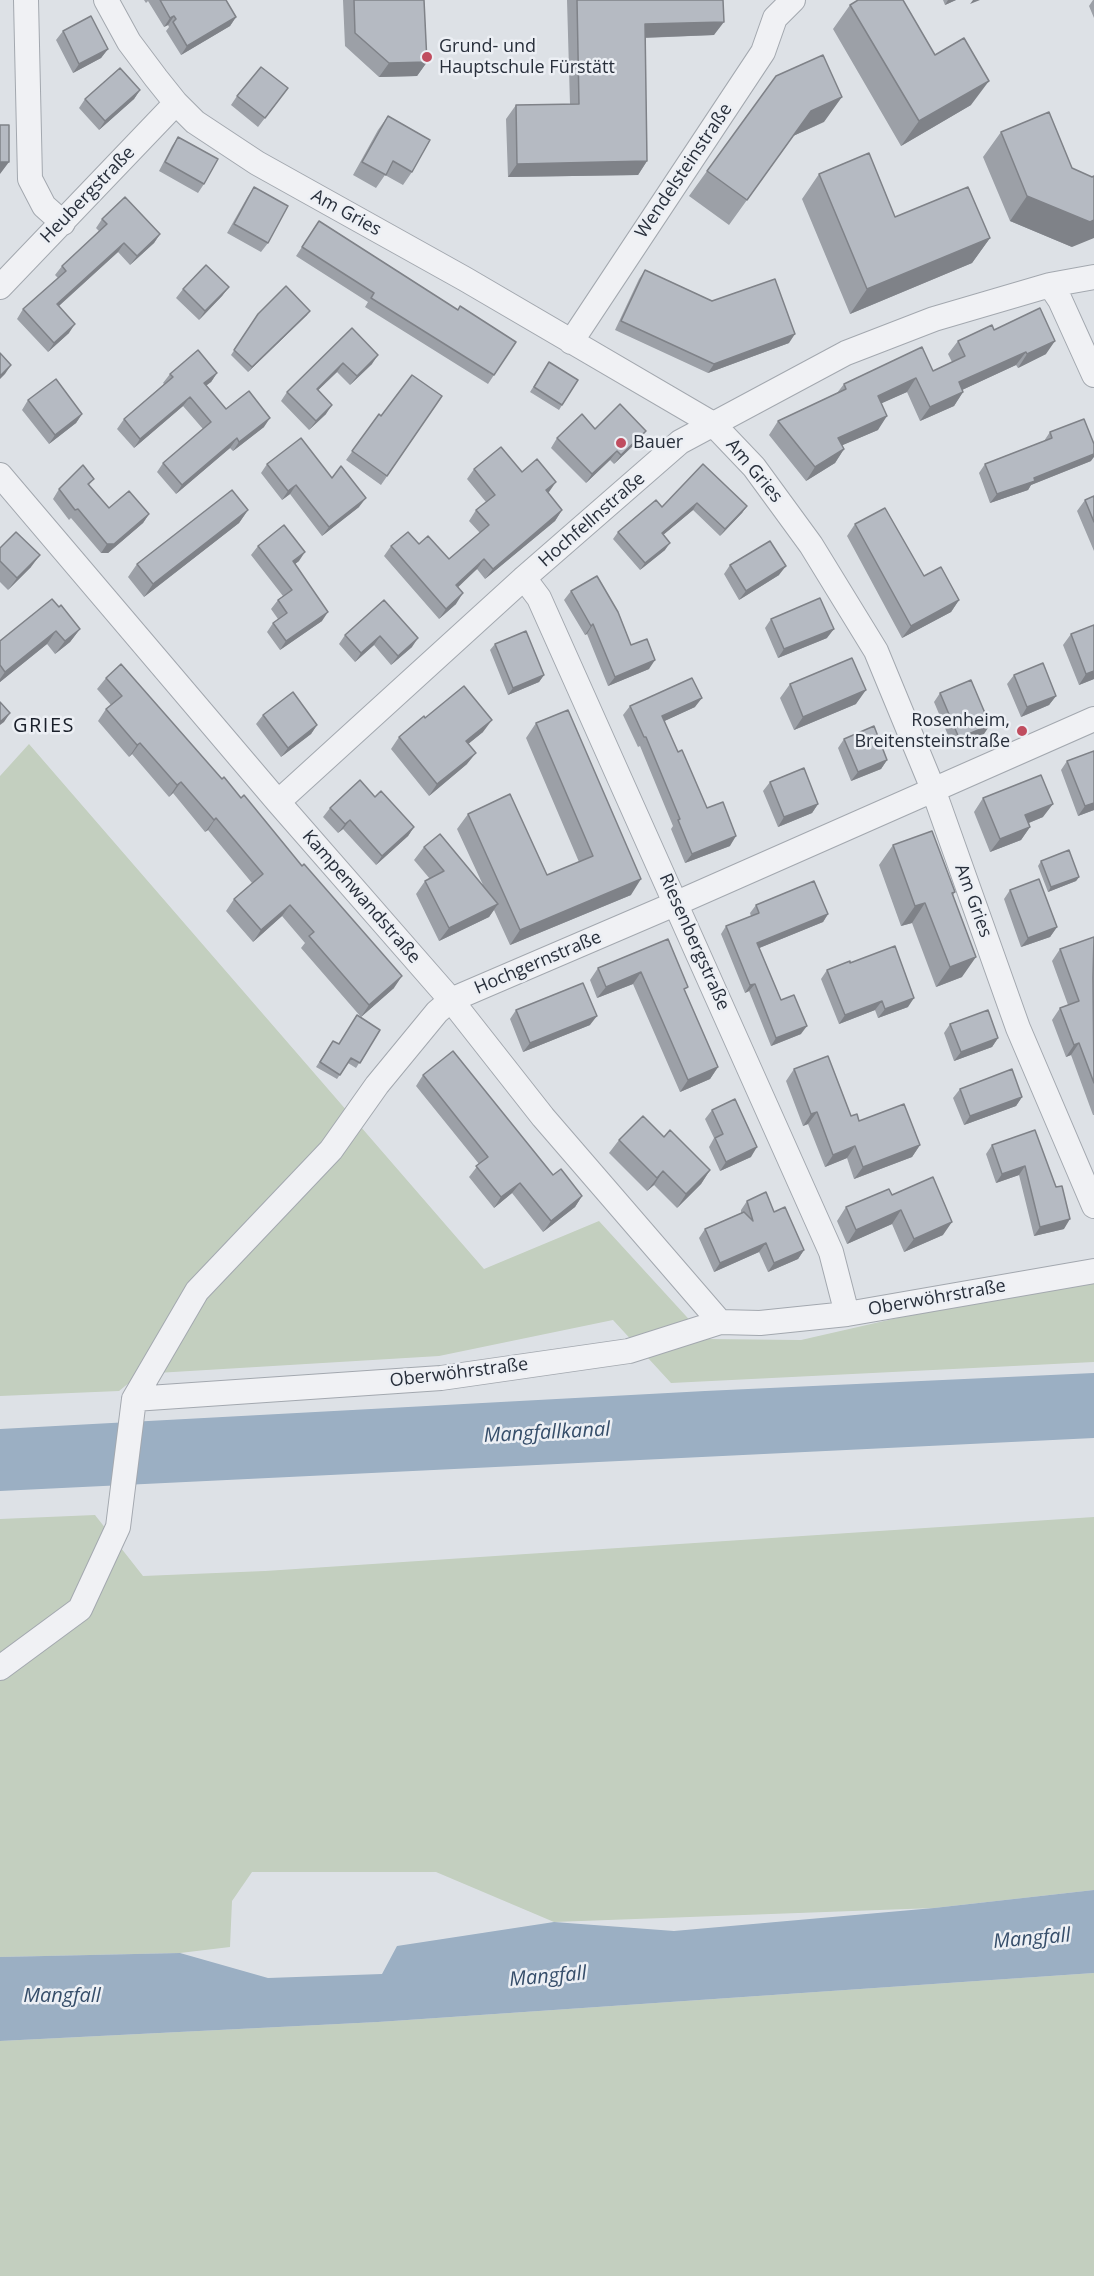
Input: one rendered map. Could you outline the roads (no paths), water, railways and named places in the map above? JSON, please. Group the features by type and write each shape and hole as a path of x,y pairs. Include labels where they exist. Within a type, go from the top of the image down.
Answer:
{"street":[{"path":"26,0 30,179 44,206 63,223"},
{"name":"Am Gries","path":"106,0 129,42 176,103 195,122 257,163 465,279 712,424 754,467 841,592 876,651 933,789 1018,1028 1094,1206"},
{"name":"Wendelsteinstraße","path":"571,342 763,52 775,18 793,0"},
{"name":"Heubergstraße","path":"0,287 176,103"},
{"name":"Hochfellnstraße","path":"278,802 524,578 680,442 846,353 934,319 1050,285 1094,277"},
{"path":"1050,285 1060,300 1094,375"},
{"name":"Kampenwandstraße","path":"0,475 278,802 451,1000 543,1117 720,1322"},
{"name":"Riesenbergstraße","path":"524,578 539,598 831,1252 847,1314"},
{"name":"Hochgernstraße","path":"134,1404 197,1291 331,1150 377,1084 437,1012 451,1000 1094,719"},
{"name":"Oberwöhrstraße","path":"134,1404 441,1378 629,1351 720,1322 759,1323 847,1314 1094,1271"},
{"path":"0,1668 80,1609 118,1527 134,1404"}],"water":[{"name":"Mangfallkanal","path":"1094,1373 1094,1438 0,1491 0,1429 705,1391"},
{"name":"Mangfall","path":"1094,1890 1094,1973 378,2022 0,2041 0,1957 180,1953 268,1978 382,1974 397,1946 554,1922 674,1931 934,1908"}],"place":[{"name":"Grund- und Hauptschule Fürstätt","path":"427,57"},
{"name":"Bauer","path":"621,443"},
{"name":"Rosenheim, Breitensteinstraße","path":"1022,731"}],"district":[{"name":"GRIES","path":"44,726"}]}
